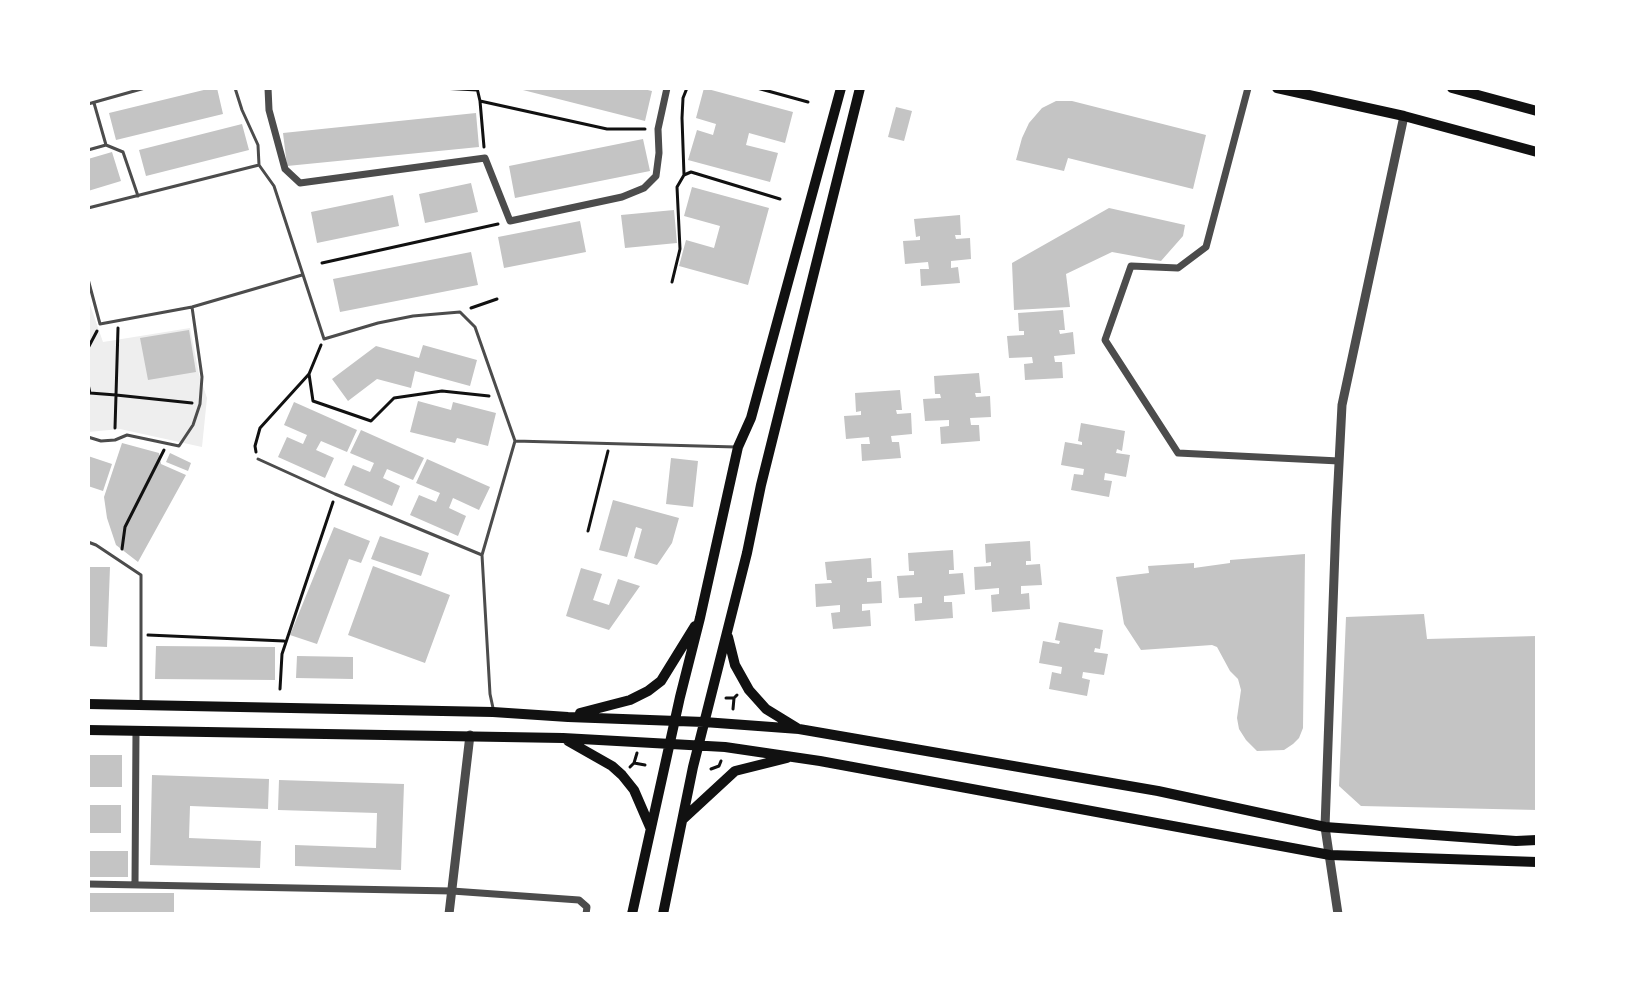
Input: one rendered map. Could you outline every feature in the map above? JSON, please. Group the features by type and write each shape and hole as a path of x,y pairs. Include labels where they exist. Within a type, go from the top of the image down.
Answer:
{"main road":[{"path":"632,914 738,447 751,418 841,88"},
{"path":"663,914 704,722 761,485 852,118 863,88"},
{"path":"1277,88 1404,116 1537,152"},
{"path":"1452,88 1537,111"},
{"path":"568,717 630,700 648,691 661,681 700,618"},
{"path":"727,633 735,665 749,690 766,709 799,729"},
{"path":"88,704 493,712 799,729 1158,791 1325,827 1537,840"},
{"path":"88,730 470,735 725,747 792,756 1330,855 1537,862"},
{"path":"563,738 622,775 634,790 650,828"},
{"path":"682,820 735,771 792,756"}],"street":[{"path":"268,88 269,110 285,169 300,183 485,158 510,221 622,197 644,188 656,176 658,129 667,88"},
{"path":"1248,88 1206,247 1178,268 1131,266 1105,340 1178,453 1339,461"},
{"path":"1338,914 1325,827 1342,405 1404,116"},
{"path":"135,884 136,731"},
{"path":"449,914 470,735"},
{"path":"88,884 452,891 579,900 587,907 586,914"}],"lane":[{"path":"88,104 145,88"},
{"path":"235,88 258,145 259,165 274,186 324,339 413,316 460,312 475,327 515,441 482,555 493,712"},
{"path":"94,103 106,145"},
{"path":"88,150 106,145 123,152 138,196"},
{"path":"88,208 259,165"},
{"path":"88,279 100,324 192,307 302,275"},
{"path":"88,437 101,441 127,435 179,446 193,425 200,404 202,377 192,307"},
{"path":"515,441 738,447"},
{"path":"258,459 482,555"},
{"path":"88,542 141,575 141,705"}],"path":[{"path":"441,88 477,89 485,158"},
{"path":"672,282 680,249 677,187 684,175 682,118 687,88"},
{"path":"757,88 808,102"},
{"path":"480,101 607,129 658,129"},
{"path":"684,175 691,172 780,199"},
{"path":"322,263 495,224"},
{"path":"460,312 497,299"},
{"path":"115,440 118,321"},
{"path":"88,348 100,324"},
{"path":"258,459 255,446 260,428 309,374 324,339"},
{"path":"309,374 313,401 371,421 394,398 442,391 500,397"},
{"path":"88,384 90,393 200,404"},
{"path":"120,561 125,527 168,443"},
{"path":"588,531 610,444"},
{"path":"280,689 282,654 335,494"},
{"path":"140,635 286,642"},
{"path":"726,698 734,698 741,692"},
{"path":"733,709 734,698"},
{"path":"627,771 637,753"},
{"path":"711,769 719,766 723,758"},
{"path":"634,763 645,765"}],"shaded area":[{"path":"88,299 103,342 190,328 207,398 202,447 120,429 88,432"}],"building":[{"path":"217,88 223,114 116,140 109,113"},
{"path":"515,88 639,88 652,91 645,121"},
{"path":"704,88 793,112 785,143 749,133 746,145 778,153 770,182 688,160 697,130 713,135 716,124 696,118"},
{"path":"1056,101 1072,101 1206,135 1193,189 1068,158 1064,171 1016,160 1029,123 1042,108"},
{"path":"896,107 912,111 904,141 888,137"},
{"path":"476,113 479,147 287,166 283,133"},
{"path":"242,124 249,150 146,176 139,150"},
{"path":"643,139 650,171 515,198 509,166"},
{"path":"112,152 121,181 88,191 88,159"},
{"path":"471,183 478,212 425,223 419,194"},
{"path":"692,187 769,208 748,285 679,266 686,240 714,248 720,226 684,216"},
{"path":"393,195 399,226 317,243 311,212"},
{"path":"1109,208 1185,225 1183,236 1161,261 1112,252 1066,274 1070,307 1014,310 1012,263"},
{"path":"674,210 677,243 625,248 621,215"},
{"path":"960,215 961,235 955,235 956,239 970,238 971,259 951,261 951,268 958,267 960,283 921,286 920,269 929,269 928,262 905,264 903,241 920,240 920,236 916,237 914,219"},
{"path":"580,221 586,252 504,268 498,237"},
{"path":"471,252 478,285 340,312 333,279"},
{"path":"1063,310 1065,330 1059,330 1060,334 1073,332 1075,354 1054,356 1055,362 1062,362 1063,378 1025,380 1024,364 1033,363 1032,357 1009,358 1007,336 1024,335 1024,331 1019,331 1018,313"},
{"path":"189,330 196,372 148,380 140,338"},
{"path":"423,345 477,360 470,386 415,371 411,388 377,379 348,401 332,379 376,346 419,358"},
{"path":"979,373 981,393 975,393 976,397 990,396 991,417 970,418 971,425 979,425 980,441 941,444 940,427 949,426 949,420 925,421 923,399 941,398 940,394 935,394 934,376"},
{"path":"900,390 902,410 896,410 897,414 911,413 912,434 891,436 892,442 899,442 901,458 862,461 861,444 870,444 869,437 846,439 844,416 861,415 861,411 856,412 855,393"},
{"path":"418,401 451,410 453,402 496,413 488,446 457,438 455,443 410,432"},
{"path":"294,402 357,430 347,452 321,441 316,450 334,458 325,478 278,457 287,437 303,444 307,435 284,425"},
{"path":"1081,423 1125,431 1122,451 1117,449 1116,453 1130,455 1126,477 1105,473 1104,480 1112,481 1109,497 1071,490 1074,474 1083,475 1084,469 1061,465 1065,442 1082,445 1078,441"},
{"path":"361,430 424,458 413,480 387,469 383,478 400,486 392,506 344,485 353,465 370,472 374,463 350,453"},
{"path":"122,443 159,453 161,464 186,475 138,562 116,545 104,497"},
{"path":"170,453 191,463 188,471 166,462"},
{"path":"88,456 112,464 103,491 88,486"},
{"path":"671,458 698,461 693,507 666,504"},
{"path":"427,459 490,487 479,510 453,498 449,508 466,516 458,536 410,515 419,495 436,502 440,493 416,483"},
{"path":"613,500 679,518 672,543 657,565 634,558 642,529 636,527 627,557 599,550"},
{"path":"334,527 370,541 361,563 349,559 317,644 290,635"},
{"path":"380,536 429,553 421,576 371,559"},
{"path":"1030,541 1031,561 1026,561 1026,565 1040,564 1042,585 1021,586 1021,594 1029,593 1030,609 992,612 991,595 999,594 999,588 975,590 974,567 991,566 991,562 986,563 985,544"},
{"path":"953,550 954,570 949,570 949,574 963,573 965,594 944,596 944,602 952,602 953,618 915,621 914,604 922,603 922,597 899,598 897,576 914,575 914,571 909,571 908,553"},
{"path":"1305,554 1303,728 1299,738 1284,750 1257,751 1239,729 1237,718 1241,690 1238,679 1217,647 1141,650 1124,624 1116,577 1149,573 1148,566 1194,563 1194,568 1230,563 1230,560"},
{"path":"871,558 872,578 867,578 867,582 881,581 882,603 862,604 862,611 870,610 871,626 833,629 831,613 840,612 840,605 816,607 815,584 832,583 827,580 825,562"},
{"path":"373,566 450,595 425,663 348,635"},
{"path":"88,567 110,567 107,647 88,646"},
{"path":"581,568 602,574 593,600 609,605 618,579 640,586 609,630 566,616"},
{"path":"1424,614 1427,639 1537,636 1537,810 1361,806 1339,786 1346,617"},
{"path":"1059,622 1103,630 1100,649 1095,648 1094,652 1108,654 1104,675 1083,672 1082,678 1090,680 1087,696 1049,689 1052,672 1061,674 1062,667 1039,663 1043,641 1059,644 1060,641 1055,640"},
{"path":"156,646 275,647 275,680 155,679"},
{"path":"297,656 353,657 353,679 296,678"},
{"path":"88,755 122,755 122,787 88,787"},
{"path":"152,775 269,779 268,809 190,806 189,838 261,841 260,868 150,865"},
{"path":"279,780 404,784 401,870 295,866 295,845 376,848 377,813 278,810"},
{"path":"88,805 121,805 121,833 88,833"},
{"path":"88,851 128,851 128,877 88,877"},
{"path":"88,893 174,893 174,914 88,914"}]}
